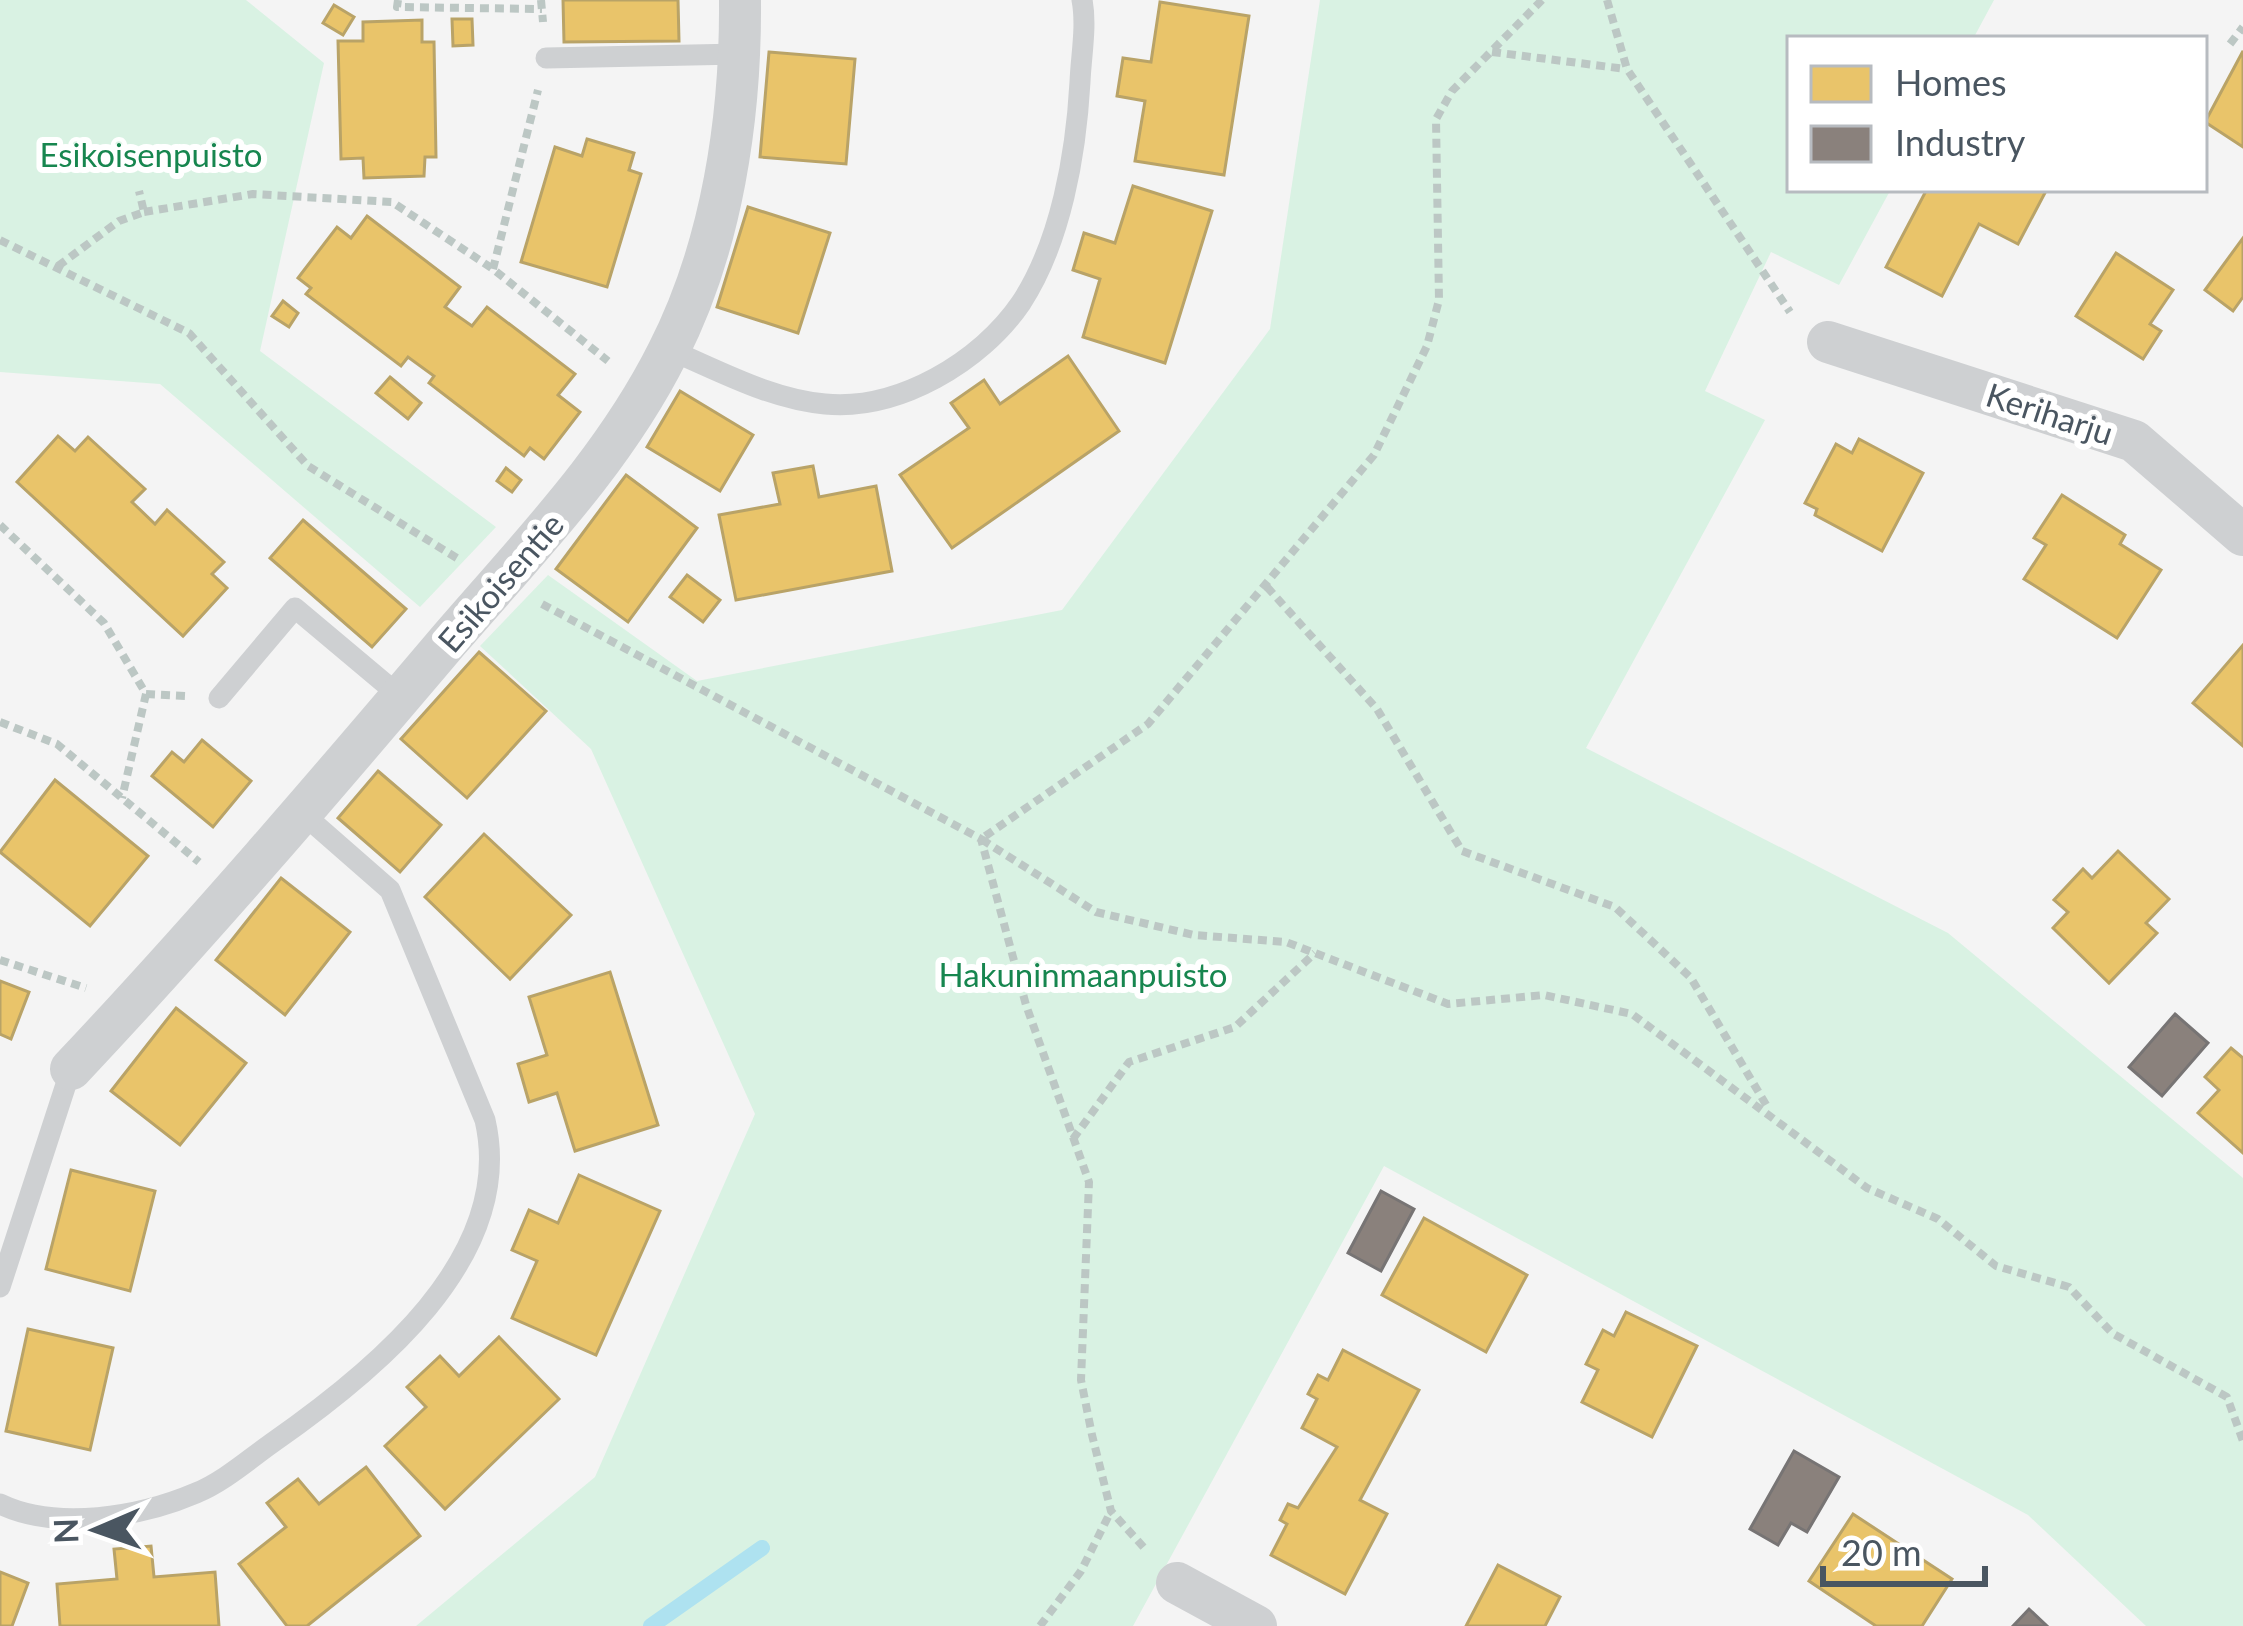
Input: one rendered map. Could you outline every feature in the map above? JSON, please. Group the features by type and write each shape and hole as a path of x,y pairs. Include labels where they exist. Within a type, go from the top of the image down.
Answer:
{"street":[{"name":"Esikoisentie","path":"71,1069 302,813 617,441 670,350 726,178 740,53 740,0"},
{"name":"Keriharju","path":"1828,342 2134,441 2243,535"},
{"path":"1177,1583 1256,1626"}],"lane":[{"path":"670,350 777,396 828,405 876,401 931,382 985,342 1021,304 1065,190 1078,110 1082,0"},
{"path":"546,58 740,53"},
{"path":"219,698 295,608 401,698"},
{"path":"0,1504 48,1518 100,1516 164,1506 202,1491 340,1396 412,1324 449,1276 480,1219 492,1148 485,1120 390,890 302,813"},
{"path":"0,1287 71,1069"}],"path":[{"path":"398,0 397,8 542,4 546,58 493,269"},
{"path":"981,839 1148,724 1268,587 1374,455 1427,346 1441,261 1434,196 1436,119 1451,91 1542,0"},
{"path":"1607,0 1627,69 1805,334 1828,342"},
{"path":"2230,44 2243,27"},
{"path":"1491,52 1627,69"},
{"path":"139,191 144,212"},
{"path":"57,267 119,221 144,212 253,194 392,202 493,269 624,374"},
{"path":"0,240 189,333 308,466 499,582 981,839 1096,912 1194,935 1286,942 1448,1004 1544,995 1632,1015 1868,1188 1938,1219 1996,1266 2069,1287 2112,1333 2227,1397 2243,1441"},
{"path":"0,525 104,623 146,694 122,798"},
{"path":"1268,587 1377,709 1462,851 1615,907 1691,978 1772,1115"},
{"path":"0,722 56,744 210,870"},
{"path":"981,839 1026,1004 1089,1182 1081,1380 1111,1511 1081,1571 1040,1626"},
{"path":"1073,1139 1129,1062 1234,1027 1315,953"},
{"path":"0,960 133,1003"}],"green space":[{"name":"Esikoisenpuisto","path":"0,0 246,0 324,63 260,351 496,527 420,607 160,384 0,372"},
{"name":"Hakuninmaanpuisto","path":"1320,0 1994,0 1975,36 1787,36 1787,192 1889,192 1839,285 1771,252 1705,391 1765,420 1586,748 1948,933 2243,1178 2243,1626 2146,1626 2028,1515 1384,1166 1133,1626 416,1626 595,1477 755,1114 591,749 480,646 548,575 697,681 1062,610 1270,329"}],"building: Homes":[{"path":"563,0 678,0 679,41 564,42"},
{"path":"1160,2 1249,16 1224,175 1135,161 1145,101 1117,96 1123,58 1151,62"},
{"path":"334,5 354,17 343,35 323,23"},
{"path":"452,19 472,19 473,45 453,46"},
{"path":"422,20 422,42 434,42 436,157 425,157 424,176 364,178 363,158 341,159 338,41 363,41 363,22"},
{"path":"2243,51 2243,147 2207,123"},
{"path":"769,52 855,59 846,164 760,157"},
{"path":"587,139 634,153 629,170 641,174 607,287 521,262 555,147 582,156"},
{"path":"1133,186 1212,211 1165,363 1083,337 1100,279 1073,270 1084,233 1115,243"},
{"path":"1925,192 2045,192 2018,244 1979,224 1942,296 1886,267"},
{"path":"748,207 830,233 798,333 717,307"},
{"path":"367,216 460,287 445,307 472,326 487,307 575,374 558,395 580,412 544,459 530,448 524,456 429,383 434,376 408,357 401,366 306,294 311,288 298,278 337,227 351,238"},
{"path":"2243,238 2243,297 2233,311 2205,290"},
{"path":"2116,253 2173,290 2150,324 2161,331 2143,359 2076,316"},
{"path":"283,301 298,313 289,327 272,316"},
{"path":"1068,356 1119,431 952,548 900,475 969,428 951,403 984,380 1000,404"},
{"path":"390,377 421,403 408,419 376,393"},
{"path":"680,391 753,435 720,491 647,447"},
{"path":"58,436 75,451 88,437 145,489 132,502 155,524 167,510 224,562 212,574 227,588 183,636 17,482"},
{"path":"1859,439 1923,473 1882,551 1815,515 1817,509 1805,503 1836,444 1852,453"},
{"path":"813,466 819,497 876,486 892,571 736,600 719,515 780,504 773,473"},
{"path":"506,468 521,480 512,492 497,481"},
{"path":"626,475 697,528 628,622 556,569"},
{"path":"2062,495 2125,535 2120,544 2161,570 2117,638 2024,579 2046,545 2034,538"},
{"path":"303,520 406,609 372,647 270,558"},
{"path":"687,575 720,600 703,622 670,597"},
{"path":"2243,645 2243,746 2193,703"},
{"path":"479,652 546,711 467,798 401,739"},
{"path":"202,740 251,781 213,827 152,776 172,752 184,762"},
{"path":"378,771 441,825 400,872 338,818"},
{"path":"55,780 148,856 90,926 0,852"},
{"path":"484,834 571,915 510,979 425,897"},
{"path":"2118,851 2169,899 2146,923 2157,933 2109,983 2053,928 2068,912 2054,900 2083,869 2092,878"},
{"path":"281,878 350,932 285,1015 216,960"},
{"path":"610,972 658,1125 575,1151 557,1093 529,1102 518,1064 547,1055 529,997"},
{"path":"0,981 29,992 11,1039 0,1034"},
{"path":"176,1008 246,1063 180,1145 111,1091"},
{"path":"2231,1048 2243,1058 2243,1153 2198,1113 2219,1090 2205,1077"},
{"path":"71,1170 155,1191 130,1291 46,1269"},
{"path":"579,1175 660,1211 596,1355 512,1318 537,1261 512,1250 529,1210 558,1223"},
{"path":"1424,1218 1527,1275 1486,1352 1382,1295"},
{"path":"1626,1312 1697,1346 1652,1437 1582,1402 1598,1370 1586,1364 1603,1330 1614,1336"},
{"path":"28,1329 113,1348 90,1450 6,1431"},
{"path":"499,1337 559,1399 445,1509 385,1446 426,1407 407,1387 440,1356 459,1376"},
{"path":"1343,1350 1419,1390 1360,1500 1387,1514 1345,1594 1271,1555 1287,1524 1280,1520 1288,1504 1298,1508 1337,1447 1302,1428 1317,1399 1308,1394 1318,1375 1328,1380"},
{"path":"366,1467 420,1536 307,1626 287,1626 239,1564 286,1527 267,1503 298,1479 319,1504"},
{"path":"1853,1514 1952,1579 1922,1626 1876,1626 1809,1581"},
{"path":"151,1546 154,1577 215,1572 219,1626 60,1626 57,1584 117,1579 114,1549"},
{"path":"1498,1565 1560,1597 1545,1626 1466,1626"},
{"path":"0,1572 28,1583 12,1626 0,1626"}],"building: Industry":[{"path":"2175,1014 2208,1043 2162,1096 2129,1067"},
{"path":"1381,1191 1414,1209 1381,1271 1348,1253"},
{"path":"1794,1451 1839,1477 1807,1532 1791,1523 1778,1545 1750,1529"},
{"path":"2029,1609 2047,1626 2013,1626"}],"waterway":[{"path":"651,1626 762,1548"}]}
